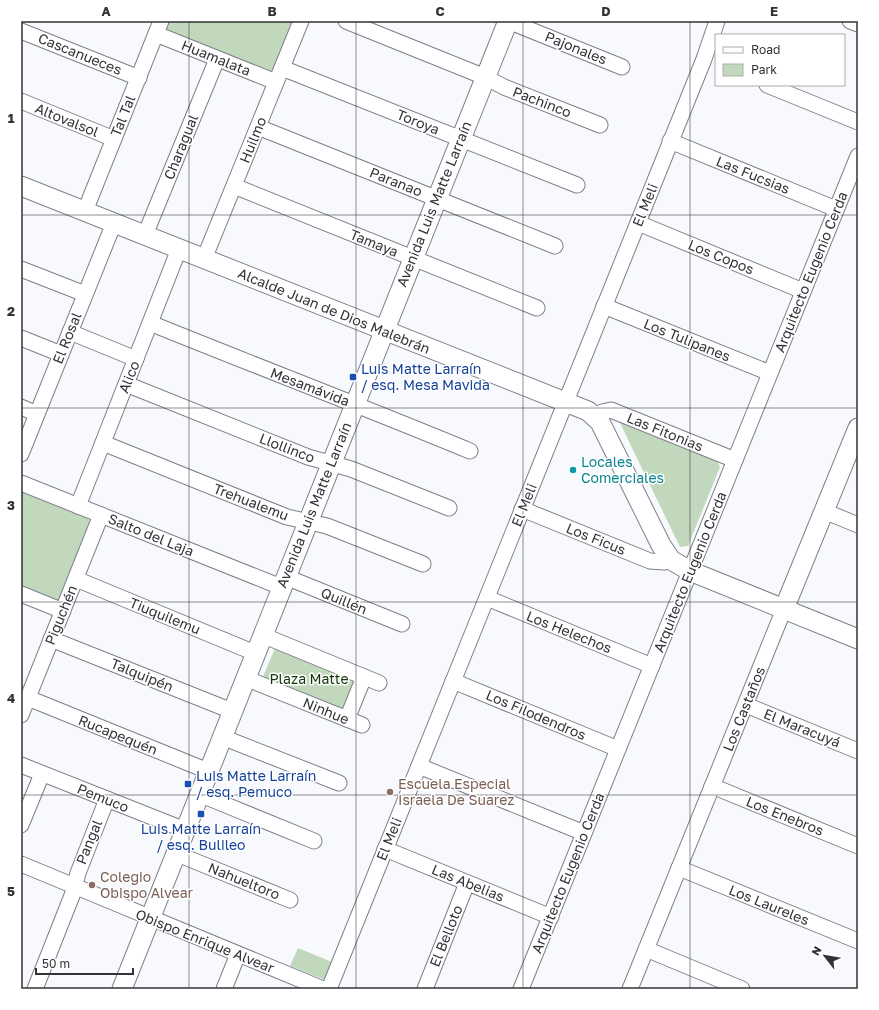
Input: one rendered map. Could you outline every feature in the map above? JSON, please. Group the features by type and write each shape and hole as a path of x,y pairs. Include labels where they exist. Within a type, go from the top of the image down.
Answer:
{"street":[{"name":"Huilmo","path":"204,259 301,21"},
{"name":"Pachinco","path":"346,21 485,77 504,87 600,125"},
{"name":"Avenida Luis Matte Larraín","path":"122,989 508,21"},
{"name":"Pajonales","path":"508,21 622,67"},
{"name":"El Meli","path":"329,989 670,142 710,62 717,21"},
{"path":"850,21 858,24"},
{"name":"Huamalata","path":"158,28 217,59 276,82"},
{"name":"Tal Tal","path":"85,211 158,28"},
{"name":"Cascanueces","path":"21,31 139,78"},
{"name":"Charagual","path":"145,235 217,59"},
{"name":"Toroya","path":"282,68 577,185"},
{"path":"769,86 858,122"},
{"name":"Altovalsol","path":"21,102 114,139"},
{"name":"Paranao","path":"258,127 556,246"},
{"name":"Las Fucsias","path":"670,142 836,209"},
{"name":"Arquitecto Eugenio Cerda","path":"521,989 858,156"},
{"name":"Alcalde Juan de Dios Malebrán","path":"21,186 588,411 596,417 603,427 661,545 671,560 690,571 858,639"},
{"name":"Tamaya","path":"234,186 537,308"},
{"name":"El Rosal","path":"21,454 114,223"},
{"name":"Los Copos","path":"638,223 803,291"},
{"name":"Alico","path":"78,506 179,249"},
{"path":"21,269 85,294"},
{"name":"Los Tulipanes","path":"604,306 770,373"},
{"name":"Mesamávida","path":"150,323 470,451"},
{"path":"70,332 136,359"},
{"path":"21,338 61,354"},
{"name":"Llollinco","path":"126,384 308,457 351,469 449,508"},
{"path":"21,407 37,414"},
{"name":"Las Fitonias","path":"596,417 602,412 611,410 735,460"},
{"name":"Los Castaños","path":"630,989 858,429"},
{"name":"Trehualemu","path":"103,443 287,517 327,526 423,564"},
{"name":"Salto del Laja","path":"21,484 284,582"},
{"name":"Los Ficus","path":"522,509 650,561 664,562 671,560"},
{"path":"824,511 858,525"},
{"name":"Piguchén","path":"23,709 101,515"},
{"name":"Tiuquilemu","path":"76,579 255,653"},
{"name":"Quillén","path":"284,582 402,624"},
{"path":"21,594 63,611"},
{"name":"Los Helechos","path":"487,598 652,666"},
{"path":"262,635 379,683"},
{"name":"Talquipén","path":"51,639 232,711"},
{"path":"347,720 364,677"},
{"name":"Ninhue","path":"245,678 362,725"},
{"name":"Los Filodendros","path":"453,681 618,749"},
{"name":"El Maracuyá","path":"746,705 858,751"},
{"name":"Rucapequén","path":"23,709 208,771"},
{"path":"222,737 339,783"},
{"name":"Pemuco","path":"21,765 185,830"},
{"path":"419,766 584,833"},
{"path":"21,825 42,774"},
{"name":"Los Enebros","path":"712,786 858,846"},
{"path":"199,794 314,841"},
{"name":"Pangal","path":"35,989 73,893 78,873 107,799"},
{"name":"Las Abelias","path":"386,849 551,917"},
{"name":"Nahueltoro","path":"175,853 290,900"},
{"name":"Obispo Enrique Alvear","path":"21,864 238,954 302,985 323,989"},
{"name":"Los Laureles","path":"679,868 858,941"},
{"name":"El Belloto","path":"425,989 468,883"},
{"path":"646,949 742,989"},
{"path":"224,989 238,954"}],"green space":[{"path":"168,21 296,21 273,77 163,32"},
{"path":"624,421 716,458 720,467 688,546 680,547 620,423"},
{"path":"21,491 88,518 92,527 63,600 56,603 21,589"},
{"name":"Plaza Matte","path":"276,646 357,679 343,712 262,679"},
{"path":"298,948 332,962 325,980 290,966"}],"place":[{"name":"Luis Matte Larraín / esq. Mesa Mavida","path":"353,377"},
{"name":"Locales Comerciales","path":"573,470"},
{"name":"Luis Matte Larraín / esq. Pemuco","path":"188,784"},
{"name":"Escuela Especial Israela De Suarez","path":"390,792"},
{"name":"Luis Matte Larraín / esq. Bulileo","path":"201,814"},
{"name":"Colegio Obispo Alvear","path":"92,885"}]}
